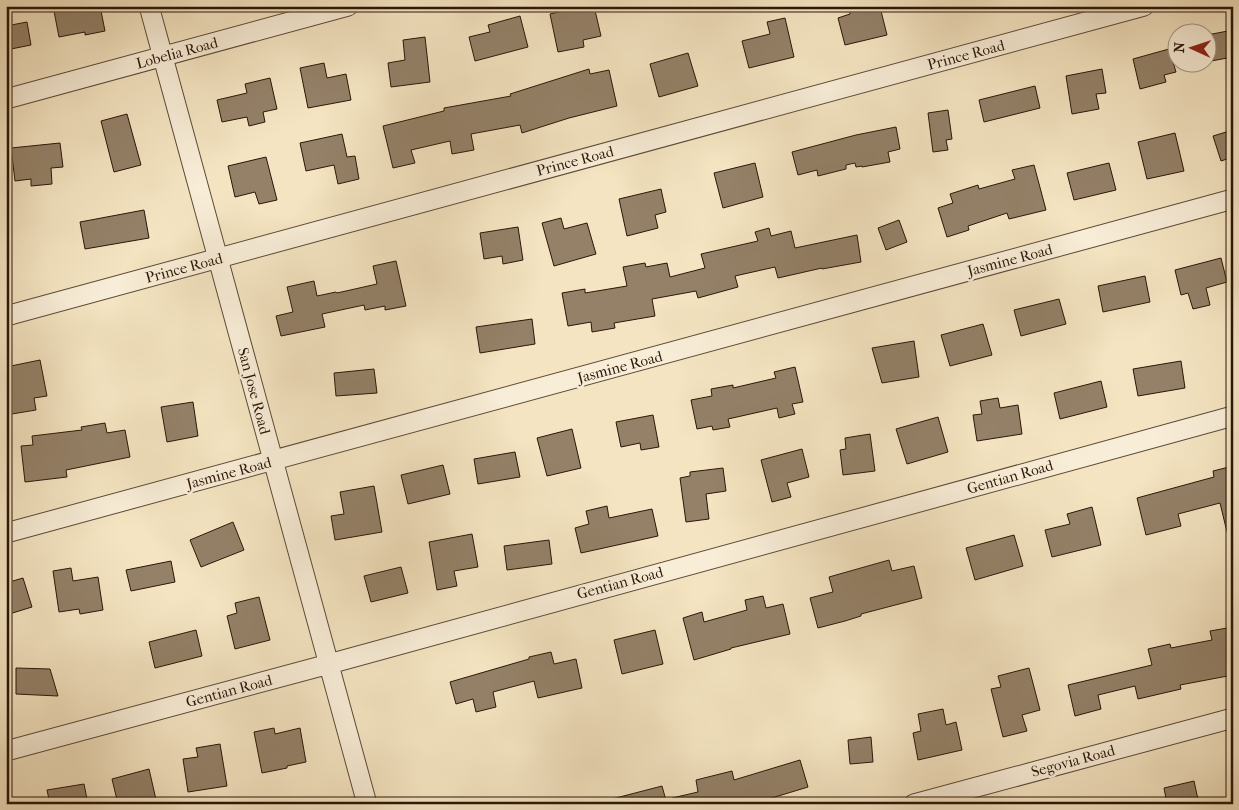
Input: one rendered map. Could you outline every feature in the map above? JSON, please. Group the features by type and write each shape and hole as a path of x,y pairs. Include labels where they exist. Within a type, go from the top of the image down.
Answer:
{"street":[{"name":"San Jose Road","path":"149,6 367,804"},
{"name":"Lobelia Road","path":"6,99 348,6"},
{"name":"Prince Road","path":"6,316 1144,6"},
{"name":"Jasmine Road","path":"6,534 1233,199"},
{"name":"Gentian Road","path":"6,751 1233,416"},
{"name":"Segovia Road","path":"914,804 1233,718"}],"building":[{"path":"53,6 100,6 105,31 85,35 85,32 59,37"},
{"path":"571,6 594,6 601,36 583,40 584,47 558,52 550,14 572,9"},
{"path":"849,6 867,6 868,10 880,7 887,35 845,45 838,18 850,14"},
{"path":"520,16 528,47 475,61 469,37 490,32 488,25"},
{"path":"785,18 794,57 749,68 742,41 770,34 767,22"},
{"path":"27,22 31,45 6,50 6,26"},
{"path":"1233,30 1233,57 1216,60 1216,33"},
{"path":"425,37 430,82 391,87 388,63 405,60 403,40"},
{"path":"1166,50 1166,72 1176,72 1164,75 1166,82 1140,89 1133,59"},
{"path":"688,53 698,86 659,97 650,64"},
{"path":"324,63 327,78 346,74 351,100 308,108 300,68"},
{"path":"589,69 590,74 609,70 617,106 569,118 522,133 520,125 471,134 474,150 452,154 450,141 411,150 415,163 393,168 383,126 444,111 444,108 511,96 510,94"},
{"path":"1102,69 1106,93 1096,94 1099,109 1072,114 1066,76"},
{"path":"270,78 277,109 263,112 265,122 249,126 247,117 222,122 217,100 247,93 245,84"},
{"path":"1035,86 1040,108 984,122 979,100"},
{"path":"948,110 952,139 946,140 948,150 933,152 928,113"},
{"path":"127,114 141,165 114,172 101,121"},
{"path":"896,127 900,149 888,152 890,162 862,167 856,167 855,163 846,165 846,169 818,176 817,170 798,175 792,152 856,135"},
{"path":"1233,130 1233,157 1221,161 1213,136"},
{"path":"1175,133 1184,171 1147,179 1138,142"},
{"path":"342,134 347,157 355,156 359,179 338,184 334,165 306,171 300,143"},
{"path":"60,143 63,167 51,168 52,184 31,186 31,179 15,181 11,148"},
{"path":"266,157 277,200 259,204 255,192 235,197 228,166"},
{"path":"755,163 763,197 723,208 714,173"},
{"path":"1109,163 1116,190 1074,200 1067,173"},
{"path":"1034,165 1046,210 1009,219 1007,213 968,226 969,230 947,237 938,208 953,203 950,194 978,185 979,189 1015,179 1012,170"},
{"path":"661,189 666,212 655,215 658,228 627,236 619,199"},
{"path":"144,210 149,238 85,249 80,222"},
{"path":"561,218 564,229 587,223 596,254 554,266 542,223"},
{"path":"899,220 907,242 886,250 878,228"},
{"path":"518,227 523,260 503,264 502,256 484,259 480,233"},
{"path":"769,228 771,236 791,231 795,248 857,235 861,262 778,278 775,267 735,276 738,287 698,298 696,291 652,299 655,316 614,323 615,328 592,332 591,322 568,326 562,293 585,289 585,293 627,286 623,267 645,263 646,267 667,263 670,277 705,268 701,254 758,241 755,232"},
{"path":"1221,258 1227,282 1206,288 1210,305 1193,309 1188,293 1181,295 1175,270"},
{"path":"396,261 406,306 385,310 385,306 365,310 364,305 322,314 325,327 281,336 276,316 293,312 287,287 314,281 317,296 377,284 373,266"},
{"path":"1145,276 1150,302 1103,312 1098,286"},
{"path":"1059,299 1066,324 1021,336 1014,310"},
{"path":"532,319 535,344 480,353 476,327"},
{"path":"983,324 992,355 950,366 941,335"},
{"path":"914,341 919,377 882,383 872,348"},
{"path":"40,360 47,396 34,398 36,410 6,415 6,367"},
{"path":"1181,361 1185,388 1138,396 1133,369"},
{"path":"795,367 803,402 792,404 795,414 779,418 777,408 728,419 730,427 713,430 712,426 697,429 691,400 712,396 711,389 733,385 733,388 776,378 774,372"},
{"path":"374,369 377,393 336,396 334,373"},
{"path":"1101,381 1107,407 1060,419 1054,393"},
{"path":"998,398 1000,408 1018,405 1022,434 977,441 973,415 982,414 980,401"},
{"path":"193,402 198,436 167,442 161,407"},
{"path":"653,415 659,447 641,450 640,443 621,447 616,422"},
{"path":"938,417 948,452 907,464 896,429"},
{"path":"105,423 107,433 125,430 130,457 66,470 67,477 25,482 21,446 33,445 32,436 82,430 81,427"},
{"path":"572,429 581,468 547,476 537,438"},
{"path":"870,434 875,471 843,475 840,450 846,449 845,438"},
{"path":"802,449 809,477 787,483 791,497 772,502 761,460"},
{"path":"515,452 520,477 478,484 474,459"},
{"path":"443,465 450,494 408,504 401,475"},
{"path":"1233,466 1233,531 1227,532 1220,503 1178,514 1181,526 1146,535 1137,498 1214,477 1213,471"},
{"path":"723,468 726,491 706,494 709,519 686,522 680,478 690,476 690,472"},
{"path":"374,486 382,532 335,540 331,516 344,514 340,492"},
{"path":"607,506 609,518 652,509 658,536 581,553 575,528 589,524 586,511"},
{"path":"1092,507 1101,545 1052,557 1045,530 1070,524 1067,514"},
{"path":"233,522 244,550 201,567 190,540"},
{"path":"472,534 478,567 454,571 457,586 437,590 429,542"},
{"path":"1014,535 1023,566 975,580 966,548"},
{"path":"549,540 552,564 507,570 504,546"},
{"path":"889,560 892,571 914,566 922,598 861,614 861,616 818,628 810,598 833,592 829,577"},
{"path":"171,561 175,582 131,591 126,570"},
{"path":"401,567 408,593 371,602 364,576"},
{"path":"71,568 73,581 98,577 103,610 80,614 79,609 59,612 53,571"},
{"path":"23,578 32,607 6,615 6,583"},
{"path":"763,596 766,608 783,604 790,634 731,648 694,660 683,618 702,612 704,622 747,610 745,600"},
{"path":"259,597 270,640 235,649 227,616 237,613 235,603"},
{"path":"1233,627 1233,675 1180,685 1181,689 1138,699 1135,686 1098,695 1101,709 1075,716 1068,685 1152,665 1148,649 1170,644 1171,648 1212,640 1210,631"},
{"path":"196,630 202,656 155,668 149,642"},
{"path":"655,630 663,664 622,674 614,640"},
{"path":"551,652 554,664 576,659 582,688 538,698 534,681 493,692 496,707 476,712 473,699 456,704 450,682"},
{"path":"16,668 50,669 58,696 16,694"},
{"path":"1029,668 1040,710 1022,715 1027,731 1003,737 991,689 1001,687 998,676"},
{"path":"943,709 946,725 956,722 962,750 918,760 913,733 921,731 918,714"},
{"path":"274,728 275,734 300,728 306,762 262,773 254,732"},
{"path":"871,737 873,762 850,764 848,740"},
{"path":"220,744 227,786 188,792 183,759 198,757 196,748"},
{"path":"800,760 808,787 752,804 673,804 672,798 698,792 696,780 732,771 734,780"},
{"path":"149,769 157,804 118,804 112,779"},
{"path":"1194,781 1199,804 1167,804 1164,788"},
{"path":"84,784 88,804 50,804 47,790"},
{"path":"662,786 667,804 612,804 612,799"}]}
